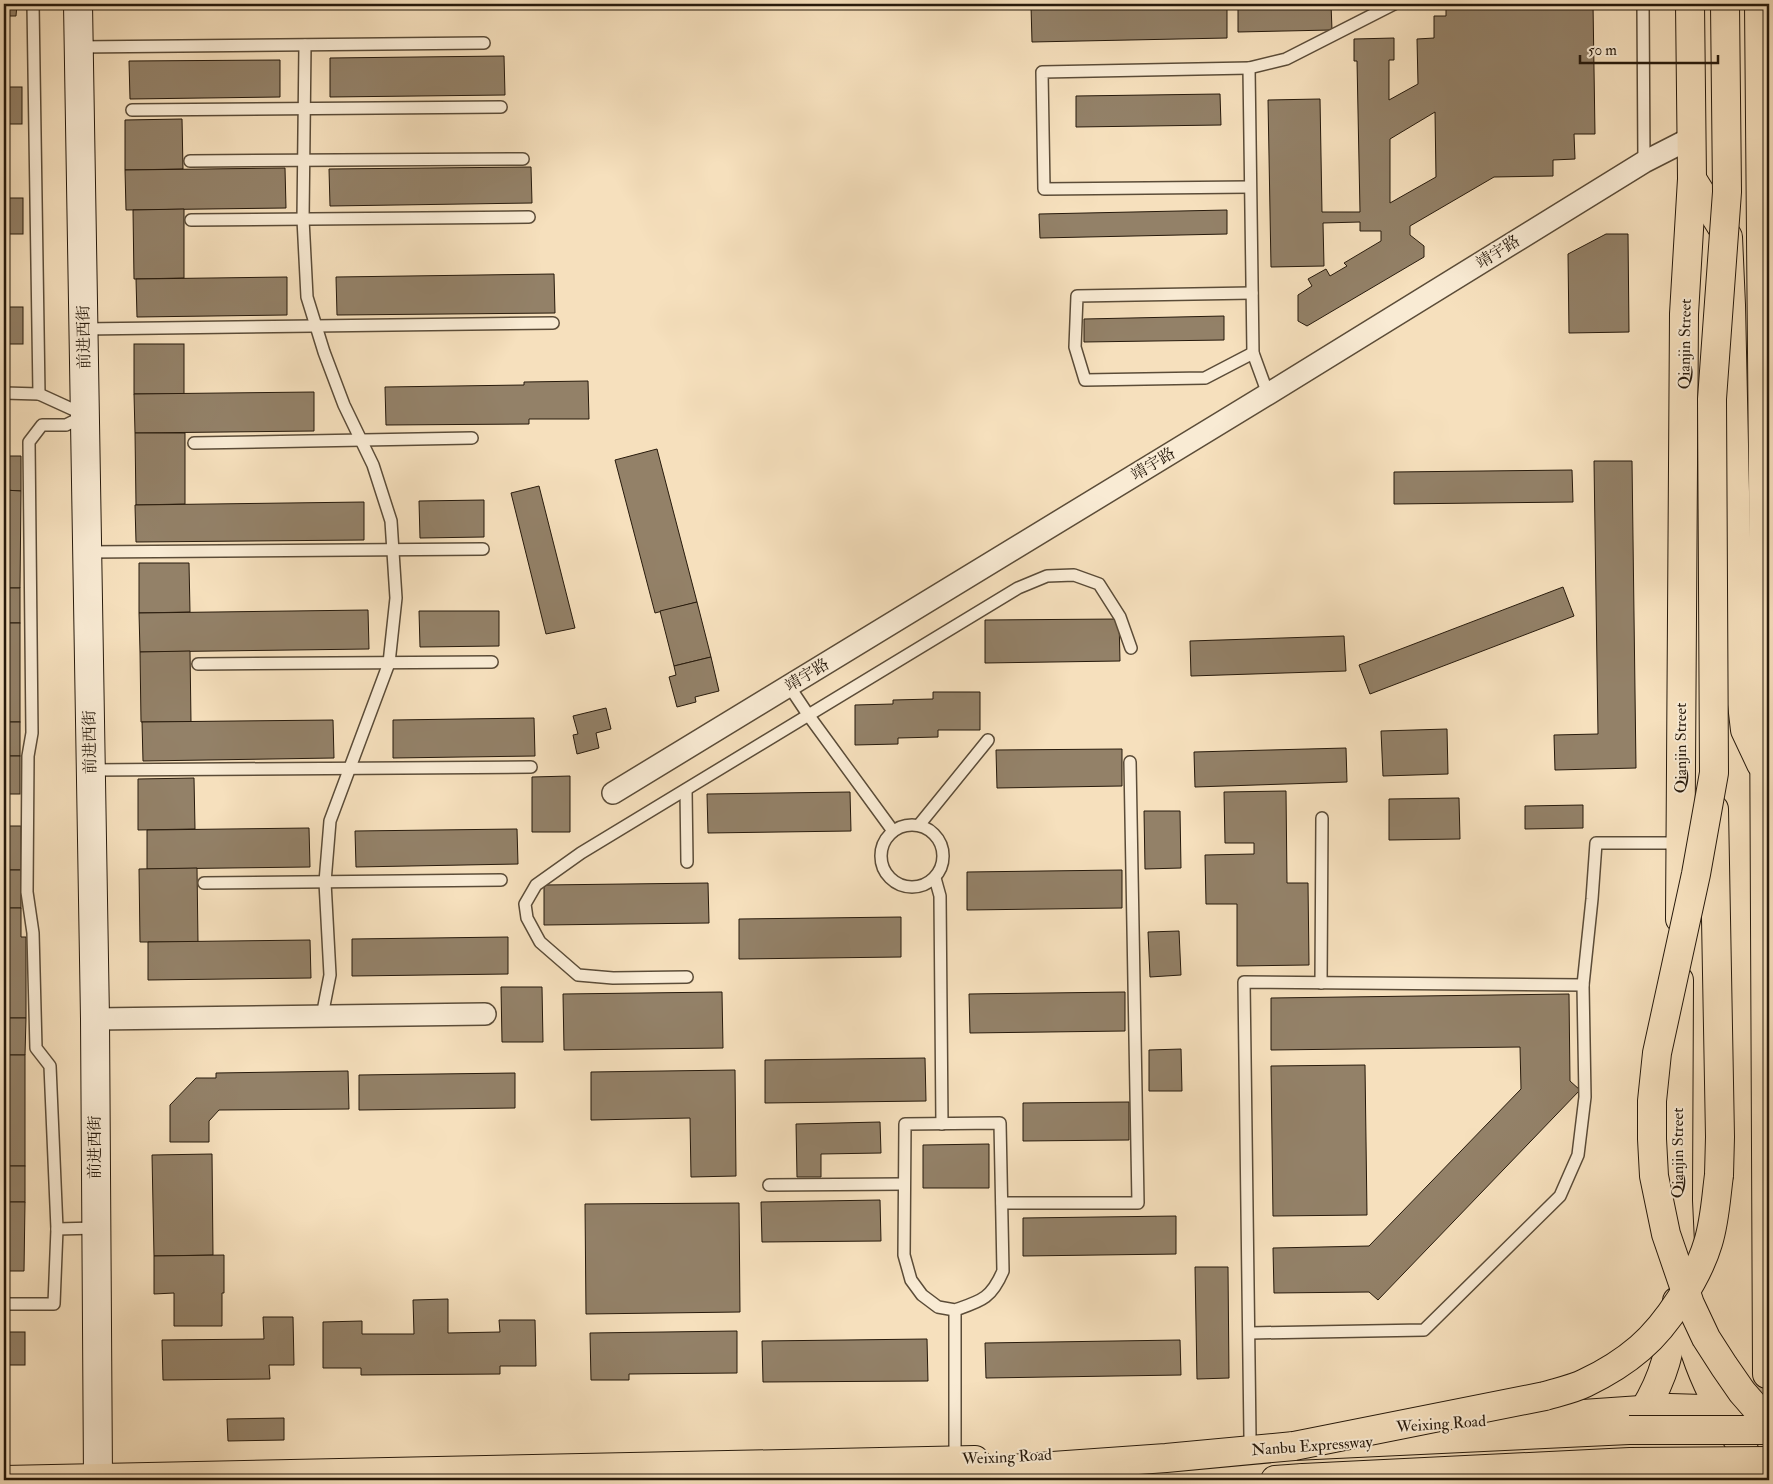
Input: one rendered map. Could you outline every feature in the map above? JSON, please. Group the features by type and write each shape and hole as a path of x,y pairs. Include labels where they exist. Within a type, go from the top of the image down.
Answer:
{"main road":[{"name":"Qianjin Street","path":"1690,4 1693,137 1684,314 1678,1201 1686,1320 1698,1361 1721,1410 1766,1471"},
{"path":"1294,1446 1545,1396 1585,1383 1615,1366 1640,1348 1666,1320 1698,1271 1708,1242 1716,1204 1720,1137 1714,773 1712,399 1727,192 1725,4"},
{"path":"1759,4 1764,468 1767,1374"},
{"path":"1692,179 1728,237 1732,305 1739,678 1745,730 1765,774"},
{"path":"1714,773 1696,874 1657,1053 1652,1101 1654,1176 1666,1234 1690,1304 1706,1338 1724,1366 1742,1392 1769,1423"},
{"path":"1644,1410 1656,1392 1668,1357 1682,1272"},
{"name":"Weixing Road","path":"4,1480 98,1480 1019,1459 1250,1437 1670,1408 1769,1411"},
{"name":"Nanbu Expressway","path":"856,1480 1166,1458 1294,1446 1560,1432 1769,1430"},
{"name":"Nanbu Expressway","path":"1275,1480 1630,1462 1766,1471"},
{"path":"1580,1480 1766,1471"}],"street":[{"name":"前进西街","path":"78,4 95,1019 98,1480"},
{"name":"靖宇路","path":"613,793 1268,394 1644,162 1693,137"},
{"path":"95,1019 485,1014"}],"lane":[{"path":"33,4 39,394"},
{"path":"1250,187 1044,189 1042,72 1249,68 1286,59 1394,4"},
{"path":"1642,4 1644,162"},
{"path":"79,47 484,43"},
{"path":"305,45 303,219 307,297 324,352 344,405 373,465 391,521 396,598 389,663 330,821 325,882 330,976 322,1016"},
{"path":"1249,68 1253,353 1268,394"},
{"path":"132,110 501,107"},
{"path":"190,161 523,159"},
{"path":"191,220 529,217"},
{"path":"1252,292 1077,296 1075,347 1085,380 1205,378 1253,353"},
{"path":"84,329 553,323"},
{"path":"4,393 39,394 86,415"},
{"path":"4,1304 54,1304 57,1229 50,1066 36,1048 33,933 27,892 28,756 32,733 29,442 42,424 66,424 86,415"},
{"path":"194,443 472,438"},
{"path":"88,552 483,549"},
{"path":"688,977 613,978 578,975 540,942 527,918 525,904 536,885 582,853 1018,588 1047,576 1074,575 1099,584 1120,617 1131,648"},
{"path":"198,664 492,662"},
{"path":"789,686 893,831"},
{"path":"919,825 988,740"},
{"path":"1002,1203 1138,1203 1130,762"},
{"path":"91,770 531,767"},
{"path":"686,790 687,862"},
{"path":"1321,983 1322,818"},
{"path":"909,825 919,825 933,832 942,846 943,863 940,871 927,884 918,887 899,885 885,872 881,854 886,838 893,831 909,825"},
{"path":"1250,1333 1424,1330 1560,1196 1578,1155 1584,1106 1583,985 1596,843 1680,843"},
{"path":"934,878 940,896 942,1124"},
{"path":"204,883 501,880"},
{"path":"1250,1437 1244,982 1583,985"},
{"path":"1000,1123 1002,1203 1003,1271 996,1286 980,1301 954,1310 938,1307 922,1295 910,1280 904,1255 905,1124 1000,1123"},
{"path":"769,1185 904,1184"},
{"path":"57,1229 96,1228"},
{"path":"954,1310 954,1460"}],"building":[{"path":"4,4 17,4 16,16 4,16"},
{"path":"1062,4 1227,4 1227,38 1032,42 1031,6 1062,6"},
{"path":"1238,4 1331,4 1332,30 1238,32"},
{"path":"1593,4 1595,134 1574,134 1575,159 1553,160 1553,176 1494,177 1410,226 1410,235 1424,246 1424,257 1307,326 1298,321 1298,295 1312,286 1308,279 1326,269 1330,276 1347,266 1344,263 1381,241 1381,231 1360,231 1360,222 1323,223 1324,266 1271,267 1268,100 1320,99 1322,212 1360,212 1357,61 1354,61 1354,39 1394,38 1394,60 1389,60 1389,100 1418,84 1417,39 1434,38 1434,16 1446,16 1446,5","holes":["1435,112 1436,177 1390,203 1390,139"]},
{"path":"504,56 505,95 330,97 330,58"},
{"path":"280,60 280,97 130,99 129,61"},
{"path":"4,87 22,87 22,124 4,124"},
{"path":"1220,94 1221,125 1076,127 1076,96"},
{"path":"182,119 183,169 125,170 125,120"},
{"path":"531,167 532,203 330,206 329,169"},
{"path":"285,168 286,208 126,210 125,170"},
{"path":"4,198 23,198 23,234 4,234"},
{"path":"184,209 184,278 134,279 133,210"},
{"path":"1227,210 1227,234 1040,238 1039,214"},
{"path":"1606,234 1628,234 1629,332 1569,333 1568,254"},
{"path":"554,274 555,313 337,315 336,277"},
{"path":"287,277 287,315 137,317 136,279"},
{"path":"4,307 23,307 23,344 4,344"},
{"path":"1224,316 1224,340 1084,342 1084,319"},
{"path":"134,344 184,344 184,394 134,394"},
{"path":"588,381 589,419 529,419 529,424 386,425 385,387 524,385 524,382"},
{"path":"314,392 314,431 135,433 134,394"},
{"path":"135,433 185,433 185,504 136,505"},
{"path":"657,449 697,602 655,613 615,460"},
{"path":"4,456 21,456 21,491 4,490"},
{"path":"1594,461 1632,461 1636,768 1555,770 1554,735 1598,734"},
{"path":"1572,470 1573,502 1394,504 1394,472"},
{"path":"539,486 575,628 546,634 511,493"},
{"path":"4,490 21,491 20,588 4,588"},
{"path":"484,500 484,537 420,538 419,501"},
{"path":"364,502 364,540 136,542 135,505"},
{"path":"139,563 189,563 190,612 139,613"},
{"path":"1563,587 1574,616 1370,694 1359,665"},
{"path":"4,588 20,588 20,623 4,623"},
{"path":"697,602 711,657 674,666 660,611"},
{"path":"368,610 369,649 140,652 139,613"},
{"path":"419,611 499,611 499,646 420,647"},
{"path":"1119,619 1120,661 985,663 985,620"},
{"path":"4,623 20,623 20,722 4,722"},
{"path":"1344,636 1346,671 1191,676 1190,641"},
{"path":"190,651 191,722 141,722 140,652"},
{"path":"711,657 719,691 695,697 696,702 677,707 669,677 676,675 674,666"},
{"path":"933,692 980,692 980,730 938,730 938,737 898,738 898,744 855,745 855,705 893,704 893,700 933,699"},
{"path":"606,708 611,729 596,733 599,748 577,754 573,735 578,734 573,716"},
{"path":"534,718 535,756 393,758 393,720"},
{"path":"333,720 334,758 143,761 142,722"},
{"path":"4,722 20,722 20,756 4,756"},
{"path":"1447,729 1448,774 1383,776 1381,731"},
{"path":"1346,748 1347,782 1195,787 1194,752"},
{"path":"1122,749 1122,786 997,788 996,750"},
{"path":"4,756 20,756 20,794 4,794"},
{"path":"570,776 570,832 532,832 532,777"},
{"path":"194,778 195,829 138,830 138,779"},
{"path":"1286,791 1287,883 1308,883 1309,965 1237,966 1237,904 1206,904 1205,855 1254,854 1254,843 1225,843 1224,792"},
{"path":"850,792 851,831 708,833 707,794"},
{"path":"1459,798 1460,839 1389,840 1389,799"},
{"path":"1583,805 1583,828 1525,829 1525,806"},
{"path":"1144,811 1180,811 1181,868 1145,869"},
{"path":"4,826 21,826 21,870 4,870"},
{"path":"309,828 310,867 147,869 147,830"},
{"path":"517,829 518,864 356,867 355,831"},
{"path":"197,868 198,942 140,942 139,869"},
{"path":"4,870 21,870 21,908 4,908"},
{"path":"1122,870 1122,908 967,910 967,872"},
{"path":"708,883 709,923 544,925 544,885"},
{"path":"4,908 21,908 21,937 26,937 26,1018 4,1018"},
{"path":"901,917 901,957 739,959 739,919"},
{"path":"1179,931 1181,975 1150,977 1148,932"},
{"path":"508,937 508,974 352,976 352,939"},
{"path":"310,940 311,978 148,980 148,942"},
{"path":"501,987 542,987 543,1042 502,1042"},
{"path":"722,992 723,1048 564,1050 563,994"},
{"path":"1125,992 1125,1031 970,1033 969,994"},
{"path":"1569,994 1570,1081 1580,1090 1378,1300 1369,1292 1274,1293 1273,1248 1369,1246 1521,1089 1520,1047 1271,1050 1271,998"},
{"path":"4,1018 26,1018 25,1055 4,1055"},
{"path":"1181,1049 1182,1091 1149,1091 1149,1050"},
{"path":"4,1055 25,1055 25,1166 4,1166"},
{"path":"925,1058 926,1101 765,1103 765,1060"},
{"path":"1365,1065 1367,1215 1273,1216 1271,1066"},
{"path":"735,1070 736,1176 691,1177 690,1118 591,1120 591,1072"},
{"path":"348,1071 349,1109 219,1110 209,1121 209,1142 170,1142 170,1105 196,1078 216,1078 216,1073"},
{"path":"515,1073 515,1108 359,1110 359,1075"},
{"path":"1129,1102 1129,1140 1023,1141 1023,1103"},
{"path":"880,1122 881,1153 821,1154 821,1177 797,1177 796,1124"},
{"path":"989,1144 989,1188 923,1188 923,1145"},
{"path":"212,1154 213,1255 154,1256 152,1155"},
{"path":"4,1166 25,1166 25,1202 4,1202"},
{"path":"880,1200 881,1241 762,1242 761,1202"},
{"path":"4,1202 25,1202 24,1271 4,1271"},
{"path":"739,1203 740,1312 586,1314 585,1204"},
{"path":"1176,1216 1176,1254 1023,1256 1023,1218"},
{"path":"224,1255 222,1326 174,1326 174,1293 154,1294 154,1256"},
{"path":"1195,1267 1228,1267 1229,1378 1197,1379"},
{"path":"448,1299 448,1333 500,1332 499,1320 535,1320 536,1366 500,1366 500,1374 361,1375 361,1368 323,1368 323,1322 362,1321 362,1334 414,1334 413,1300"},
{"path":"263,1317 293,1317 294,1365 269,1365 270,1379 163,1380 162,1340 264,1339"},
{"path":"737,1331 737,1373 629,1374 629,1380 591,1380 590,1333"},
{"path":"4,1332 25,1332 25,1365 4,1365"},
{"path":"927,1339 928,1381 763,1382 762,1341"},
{"path":"1180,1340 1181,1375 986,1378 985,1343"},
{"path":"284,1418 284,1440 228,1441 227,1419"}],"tunnel":[{"path":"1767,1374 1769,1480"}]}
